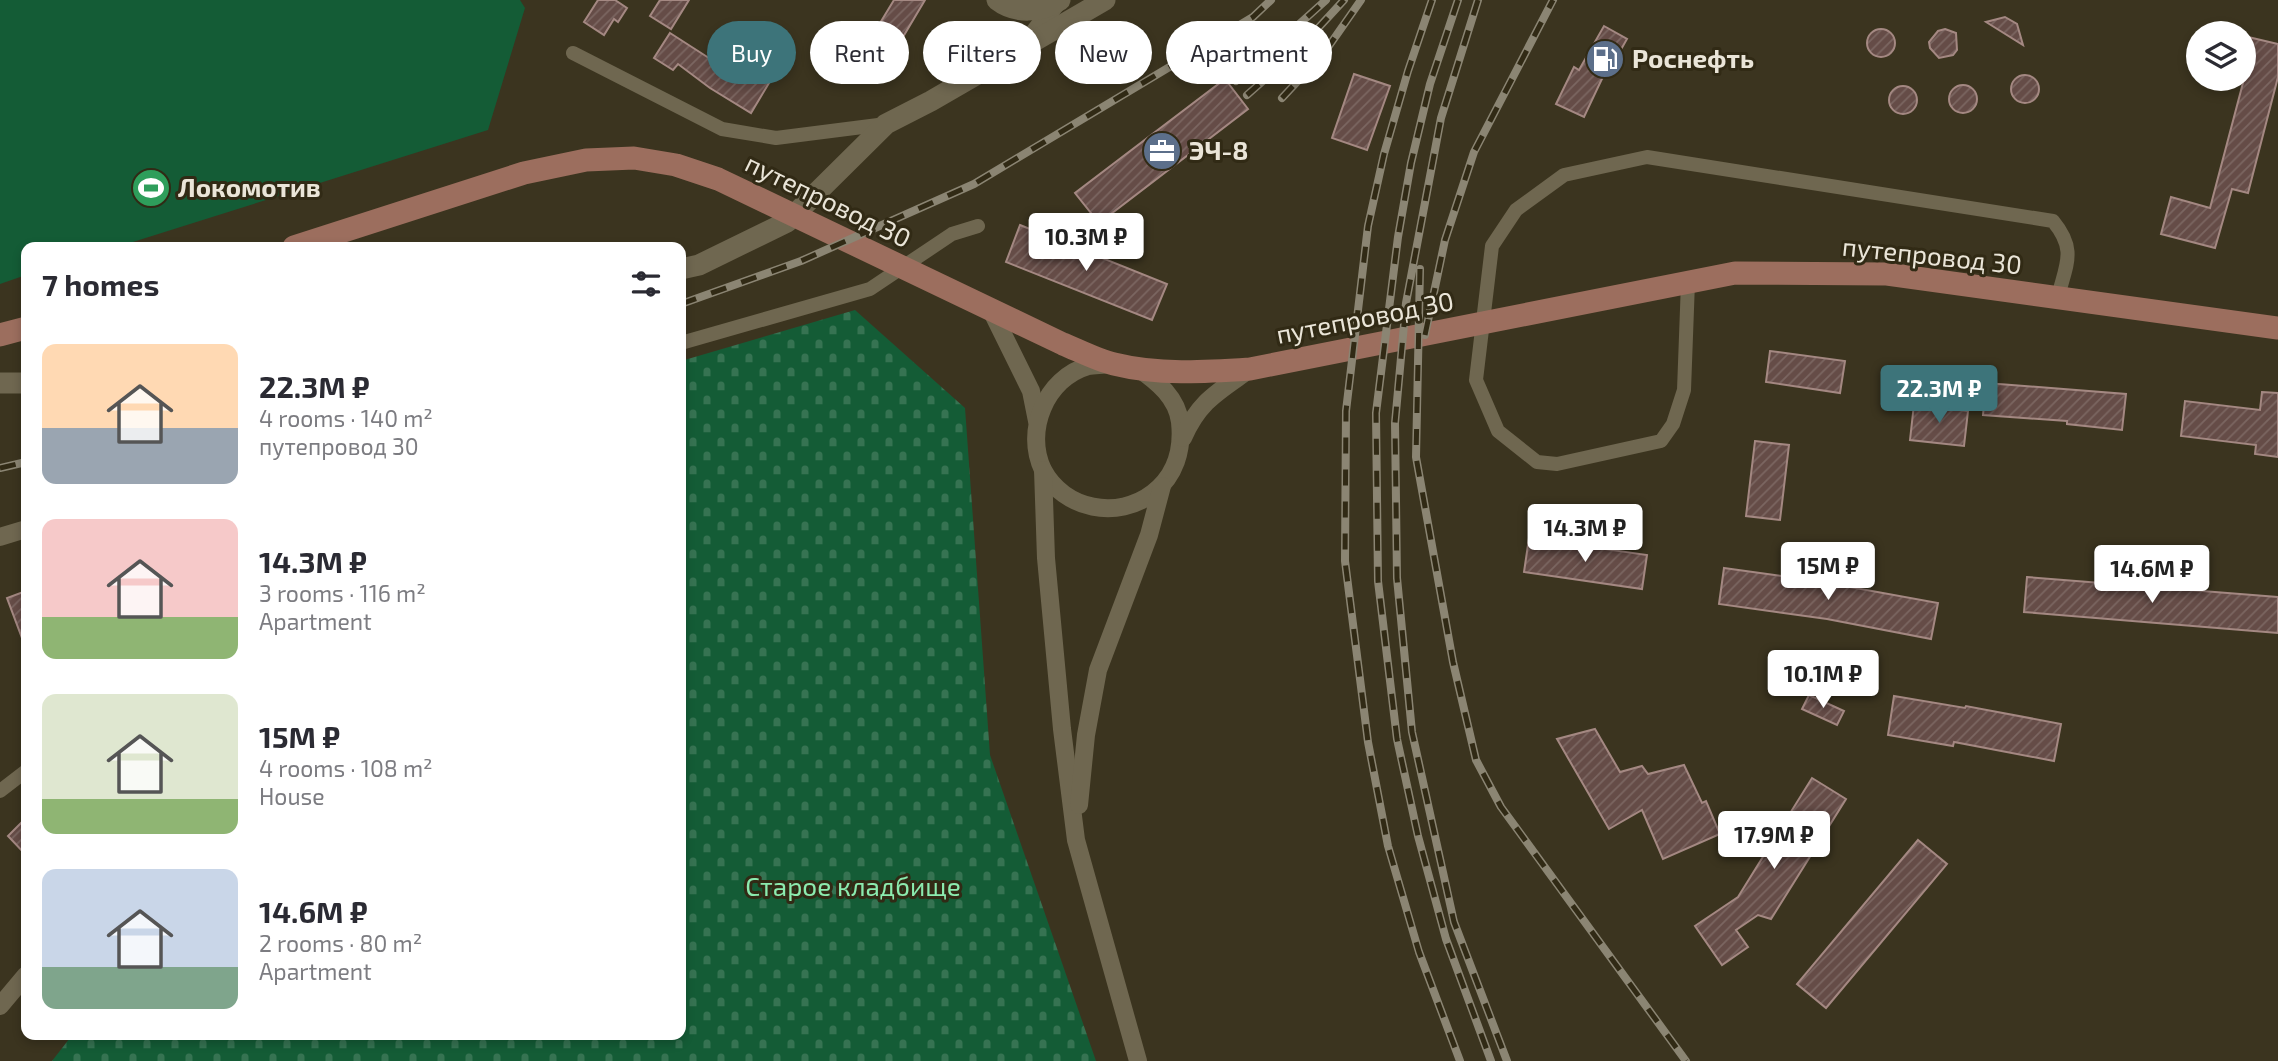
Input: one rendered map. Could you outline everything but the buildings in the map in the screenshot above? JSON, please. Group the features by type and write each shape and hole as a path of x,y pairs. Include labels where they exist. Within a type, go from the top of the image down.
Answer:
{"main road":[{"path":"997,0 1003,5 1021,10 1040,10 1058,1"},
{"path":"1041,36 1105,0"},
{"path":"686,268 699,265 787,222 886,124 960,84"},
{"name":"путепровод 30","path":"310,242 524,173 586,160 634,158 676,165 718,179 1063,344 1124,365 1185,373 1250,369 1345,352 1564,305 1735,273 1887,274 2278,328"},
{"path":"0,335 21,329"},
{"path":"0,383 21,383"}],"street":[{"path":"1041,24 1058,1"},
{"path":"573,53 722,129 776,138 886,124"},
{"path":"1688,282 1684,390 1673,424 1661,441 1557,464 1537,461 1498,431 1476,380 1492,246 1516,210 1564,175 1647,157 2053,221 2065,235 2068,253 2058,297"},
{"path":"686,342 870,289 952,234 978,226"},
{"path":"992,312 1031,391 1037,421 1036,446 1043,470 1046,558 1062,729 1076,840 1138,1061"},
{"path":"1037,421 1047,397 1065,378 1087,367 1124,365 1155,380 1171,397 1179,418 1181,441"},
{"path":"1076,840 1086,735 1098,670 1149,535 1162,486 1175,465 1181,441 1192,417 1212,396 1250,369"},
{"path":"1043,470 1057,488 1076,502 1098,509 1122,508 1144,500 1162,486"},
{"path":"0,537 21,531"},
{"path":"0,791 21,775"},
{"path":"0,1006 21,981"}],"green space":[{"name":"Локомотив","path":"0,0 520,0 525,8 488,130 133,242 21,242 21,277 0,284"},
{"name":"Старое кладбище","path":"855,310 965,408 990,755 1096,1061 52,1061 68,1040 686,1040 686,360"}],"railway":[{"path":"686,302 801,261 974,184 1253,17 1271,0"},
{"path":"1303,21 1326,0"},
{"path":"1247,95 1297,51 1344,0"},
{"path":"1282,98 1324,53 1361,0"},
{"path":"1432,0 1384,154 1368,226 1346,411 1345,561 1368,742 1388,846 1419,952 1460,1061"},
{"path":"1458,0 1430,84 1411,163 1398,237 1376,413 1378,581 1397,739 1418,836 1446,939 1491,1061"},
{"path":"1478,0 1441,118 1406,303 1395,423 1397,578 1412,732 1454,922 1507,1061"},
{"path":"1425,335 1445,240 1474,152 1553,0"},
{"path":"1420,269 1416,457 1453,662 1476,760 1501,807 1686,1061"},
{"path":"0,468 21,463"}],"place":[{"name":"Роснефть","path":"1605,59"},
{"name":"ЭЧ-8","path":"1162,151"},
{"name":"Локомотив","path":"151,188"}]}
